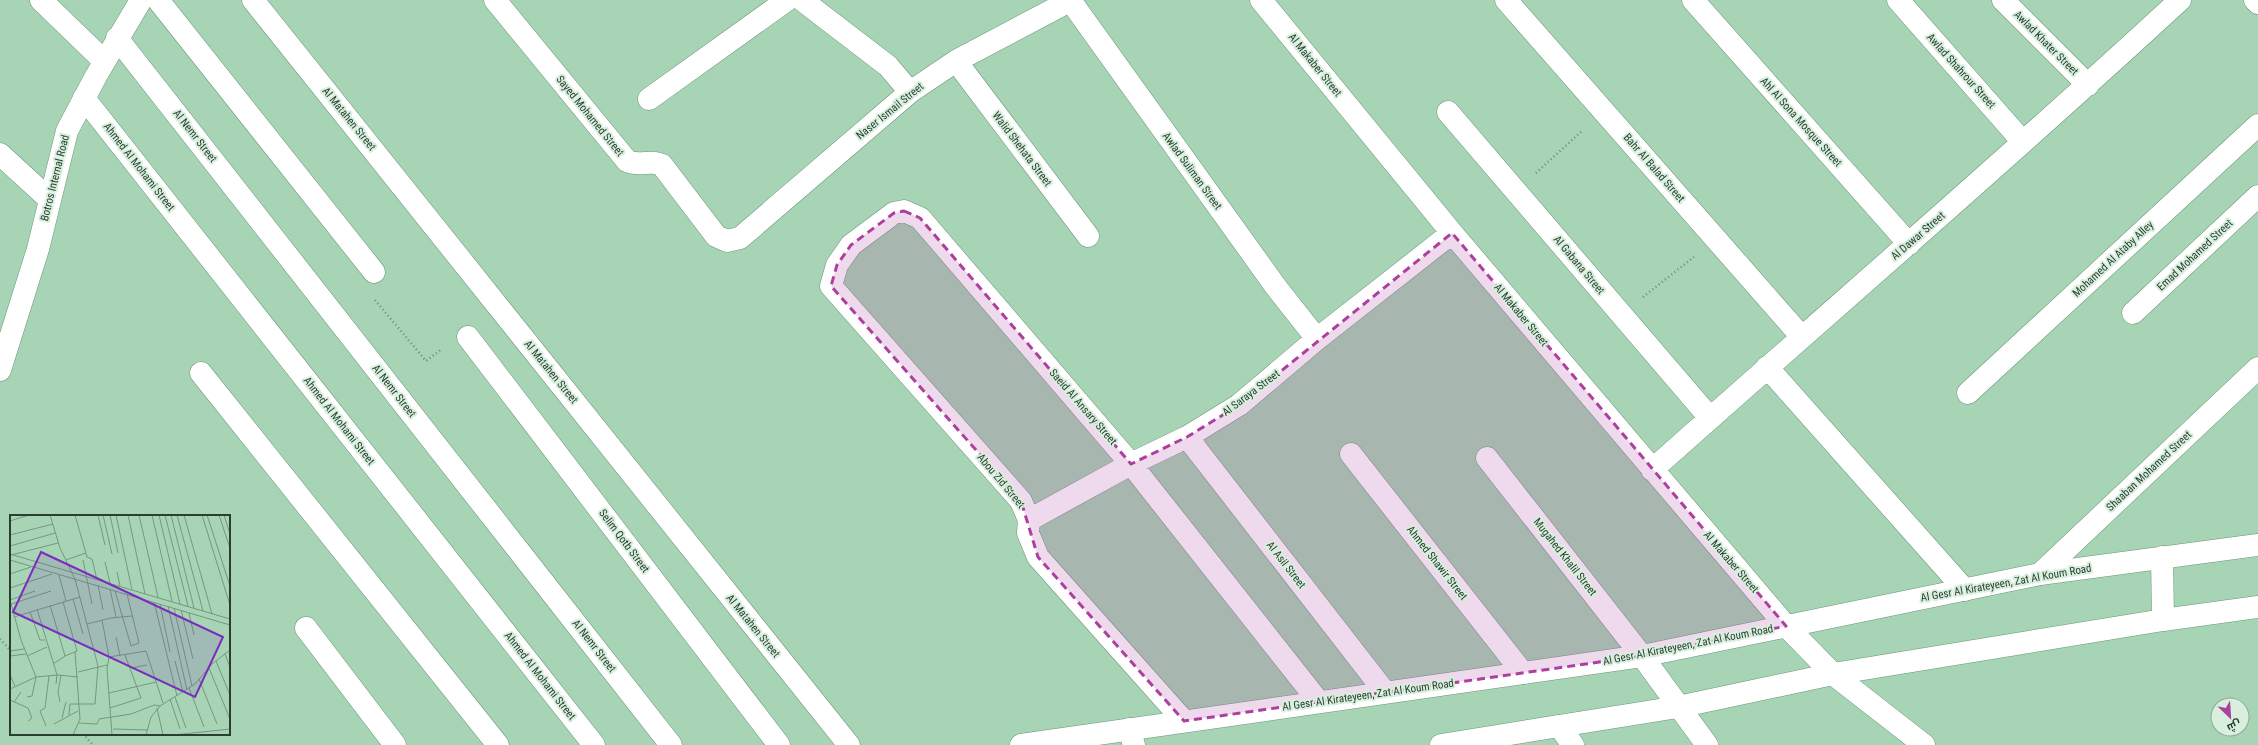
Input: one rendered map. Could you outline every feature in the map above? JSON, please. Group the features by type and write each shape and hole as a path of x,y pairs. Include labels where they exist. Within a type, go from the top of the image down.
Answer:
{"street":[{"path":"41,0 104,61"},
{"name":"Botros Internal Road","path":"1,362 38,249 67,130 117,38 141,0"},
{"path":"158,0 374,272"},
{"name":"Al Matahen Street","path":"254,0 849,745"},
{"name":"Sayed Mohamed Street","path":"495,0 627,161 634,164 654,162 662,165 716,236 727,241"},
{"path":"648,99 787,0"},
{"path":"802,0 888,66 910,92"},
{"name":"Naser Ismail Street","path":"727,241 740,238 910,92 956,61 1060,6 1067,0"},
{"name":"Awlad Suliman Street","path":"1070,0 1276,287 1317,339"},
{"name":"Al Makaber Street","path":"1261,0 1452,233 1786,626 1833,674 1924,745"},
{"name":"Bahr Al Balad Street","path":"1506,0 1801,336"},
{"name":"Ahl Al Sona Mosque Street","path":"1693,0 1909,244"},
{"name":"Awlad Shahrour Street","path":"1898,0 2024,142"},
{"name":"Awlad Khater Street","path":"2003,0 2088,85"},
{"name":"Al Dawar Street","path":"1652,470 1801,336 1909,244 2024,142 2180,0"},
{"name":"Al Nemr Street","path":"117,38 671,745"},
{"name":"Walid Shehata Street","path":"956,61 1088,236"},
{"name":"Ahmed Al Mohami Street","path":"84,98 594,745"},
{"name":"Al Gabana Street","path":"1448,112 1710,418"},
{"name":"Mohamed Al Ataby Alley","path":"1968,393 2258,125"},
{"path":"0,154 49,199"},
{"name":"Emad Mohamed Street","path":"2133,313 2258,196"},
{"name":"Saeid Al Ansary Street","path":"831,286 837,265 851,245 894,213 904,211 920,218 1131,464 1319,702"},
{"name":"Al Saraya Street","path":"1029,520 1131,464 1187,437 1239,405 1317,339 1452,233"},
{"name":"Abou Zid Street","path":"831,286 1020,501 1029,520 1028,533 1038,557 1184,721"},
{"name":"Selim Qotb Street","path":"468,336 779,745"},
{"path":"1767,368 1965,590"},
{"name":"Shaaban Mohamed Street","path":"2040,574 2258,368"},
{"path":"201,373 498,745"},
{"name":"Al Asil Street","path":"1187,437 1385,692"},
{"name":"Ahmed Shawir Street","path":"1351,454 1523,673"},
{"name":"Mugahed Khalil Street","path":"1487,458 1642,656 1707,745"},
{"name":"Al Gesr Al Kirateyeen, Zat Al Koum Road","path":"1021,745 1131,737 1184,721 1642,656 2040,574 2162,557 2258,546"},
{"path":"2162,557 2163,620"},
{"path":"1441,745 1678,707 1833,674 2163,620 2258,607"},
{"path":"306,628 395,745"},
{"path":"1559,726 1573,745"}],"path":[{"path":"1516,190 1604,111"},
{"path":"1621,314 1717,240"},
{"path":"374,272 372,297 426,361 462,335 468,336"},
{"path":"0,638 10,650"},
{"path":"84,735 93,745"}],"highlighted area":[{"path":"904,211 920,218 1131,464 1187,437 1239,405 1452,233 1786,626 1642,656 1184,721 1038,557 1021,501 831,286 837,265 851,245 894,213"}]}
